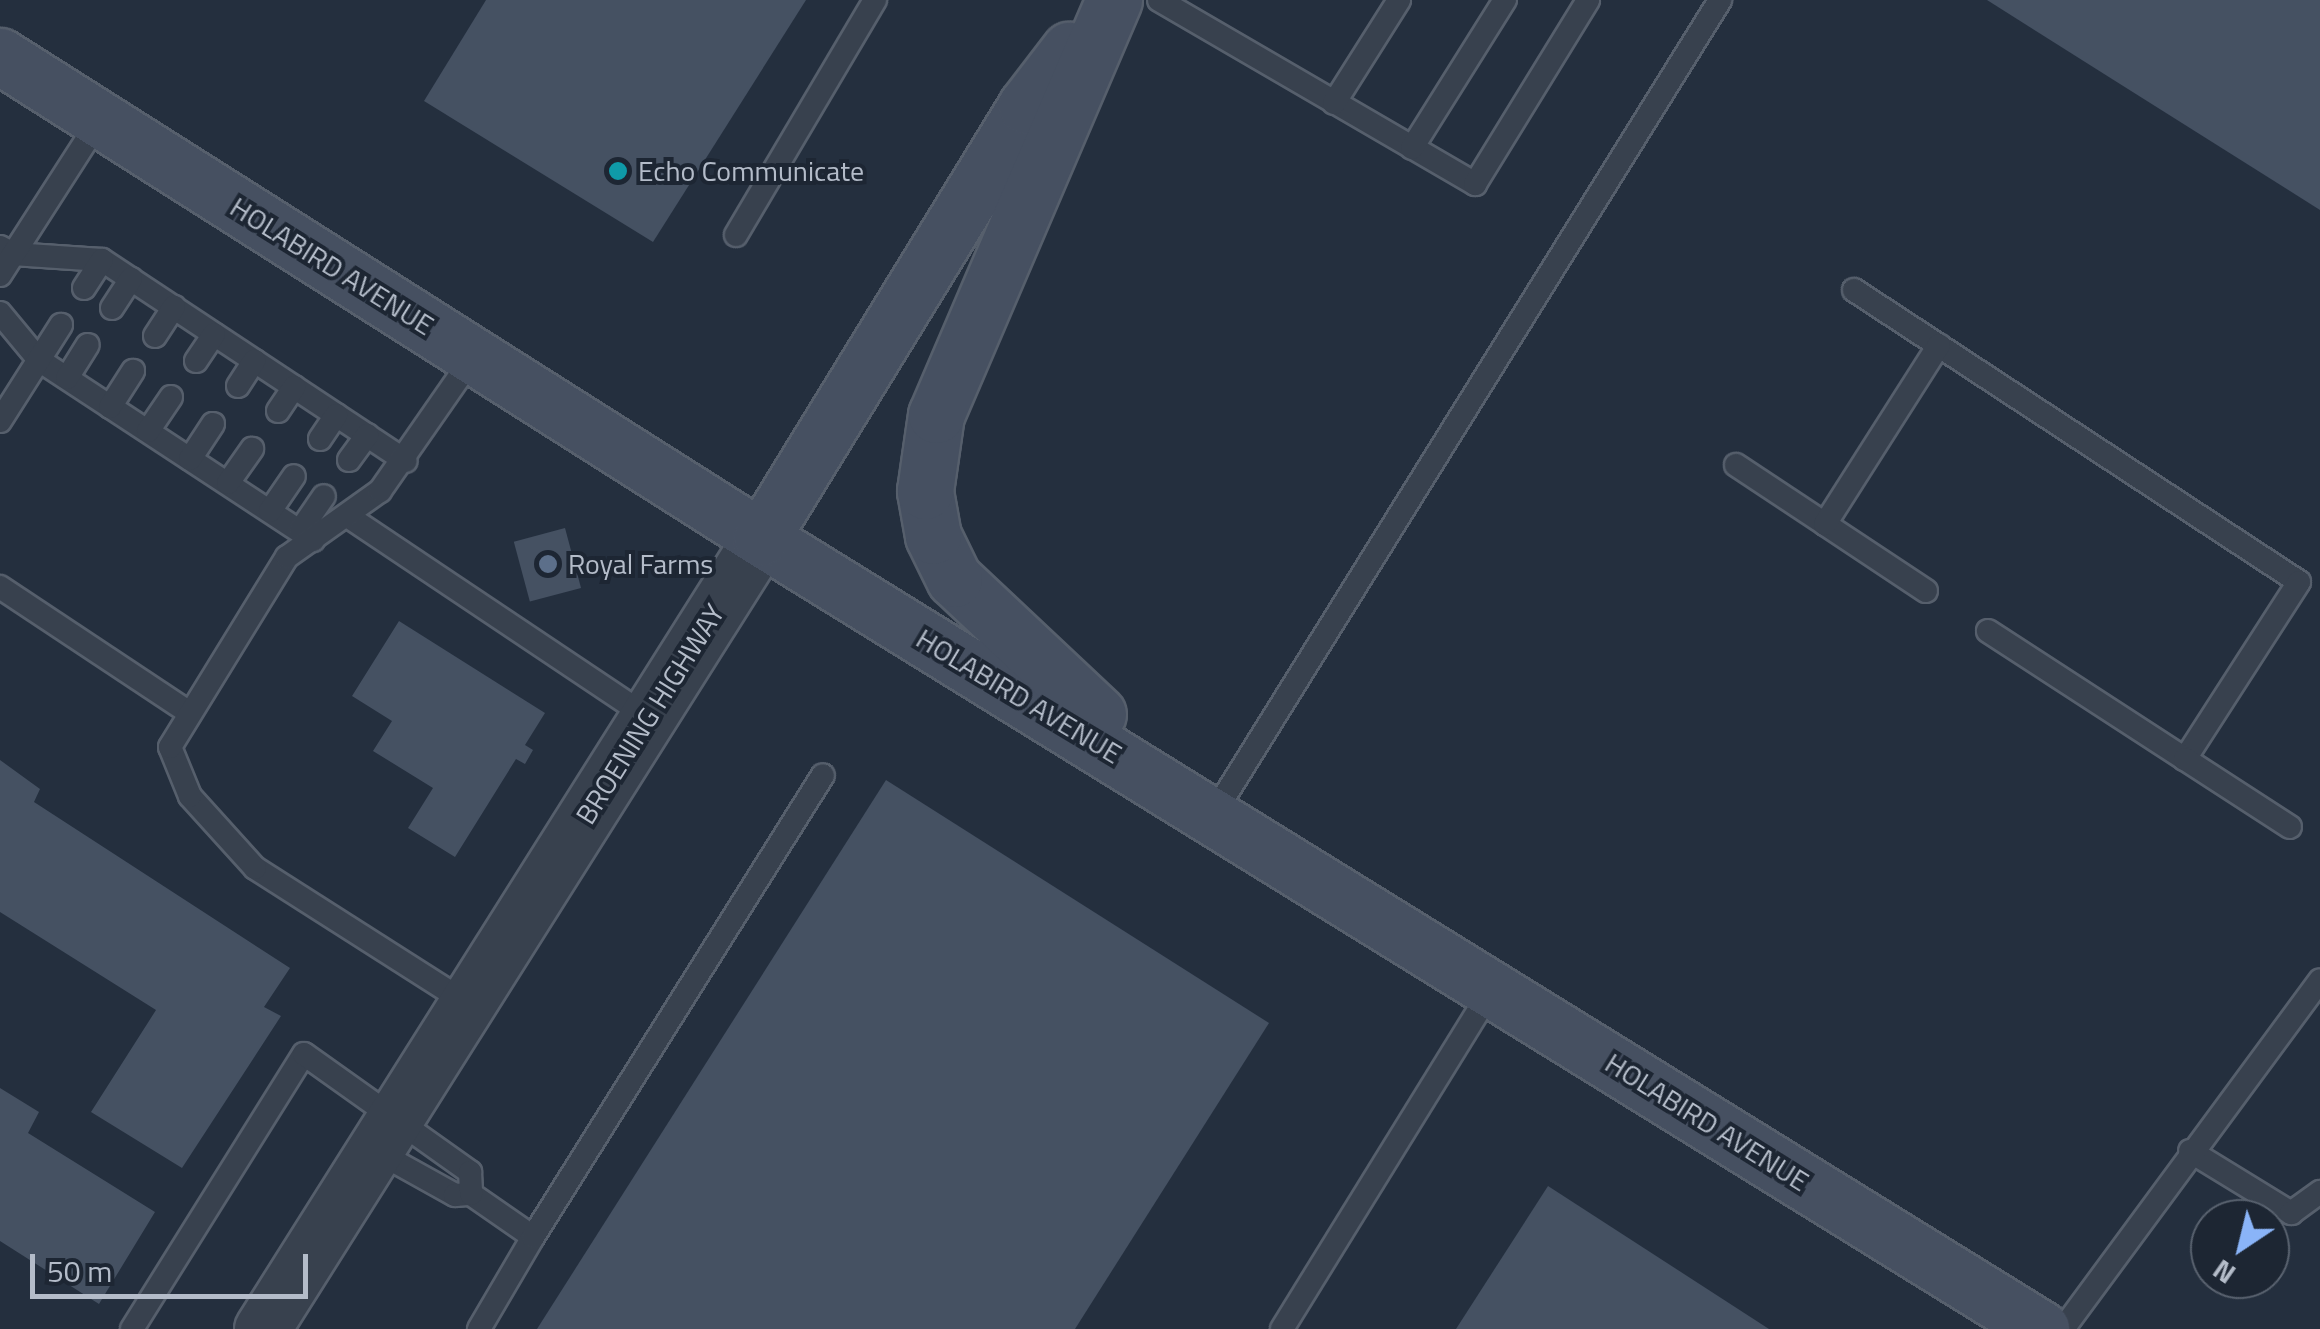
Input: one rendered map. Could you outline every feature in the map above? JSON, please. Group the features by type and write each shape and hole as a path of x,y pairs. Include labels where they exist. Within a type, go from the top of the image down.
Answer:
{"main road":[{"name":"BROENING HIGHWAY","path":"761,538 1026,106 1110,0"},
{"path":"1110,0 936,415 926,491 933,536 954,579 993,622 1213,814"},
{"name":"HOLABIRD AVENUE","path":"0,56 761,538 2041,1329"}],"street":[{"name":"BROENING HIGHWAY","path":"262,1329 761,538"}],"lane":[{"path":"736,235 875,0"},
{"path":"1159,0 1475,184 1588,0"},
{"path":"1334,103 1399,0"},
{"path":"1412,148 1505,0"},
{"path":"1213,814 1720,0"},
{"path":"0,275 6,250 100,119"},
{"path":"6,250 102,260 406,461"},
{"path":"84,288 102,260"},
{"path":"112,308 131,279"},
{"path":"1854,290 2320,595"},
{"path":"155,336 174,307"},
{"path":"0,314 39,360 307,535"},
{"path":"0,422 61,325"},
{"path":"196,360 214,334"},
{"path":"67,378 88,345"},
{"path":"1826,524 1938,345"},
{"path":"307,535 349,516 406,461 474,356"},
{"path":"238,386 254,360"},
{"path":"110,407 133,371"},
{"path":"278,411 294,387"},
{"path":"148,431 171,397"},
{"path":"320,438 336,414"},
{"path":"190,459 213,424"},
{"path":"349,460 367,435"},
{"path":"228,484 252,449"},
{"path":"1736,465 1926,591"},
{"path":"270,512 294,476"},
{"path":"324,496 307,535 287,557 188,712 170,747 190,796 255,868 468,1003"},
{"path":"349,516 648,717"},
{"path":"2186,758 2300,582"},
{"path":"0,587 188,712"},
{"path":"1988,631 2290,827"},
{"path":"478,1329 823,775"},
{"path":"2063,1329 2190,1151 2232,1105 2320,980"},
{"path":"1282,1329 1492,989"},
{"path":"132,1329 304,1054 455,1195 471,1194 533,1237"},
{"path":"386,1132 470,1172 471,1194"},
{"path":"2190,1151 2292,1213 2320,1192"}],"building":[{"name":"Echo Communicate","path":"486,0 806,0 653,242 424,101"},
{"path":"1987,0 2320,0 2320,210 2120,84"},
{"name":"Royal Farms","path":"565,528 581,588 530,602 514,542"},
{"path":"399,621 545,713 525,745 533,750 525,764 516,759 455,857 408,828 433,788 373,751 392,721 352,696"},
{"path":"0,760 40,789 34,802 290,968 264,1007 281,1016 182,1168 91,1112 156,1010 0,912"},
{"path":"886,780 1269,1023 1075,1329 537,1329"},
{"path":"0,1088 39,1112 28,1133 155,1212 99,1304 0,1241"},
{"path":"1548,1186 1769,1329 1456,1329"}],"place":[{"name":"Echo Communicate","path":"618,171"},
{"name":"Royal Farms","path":"548,564"}]}
